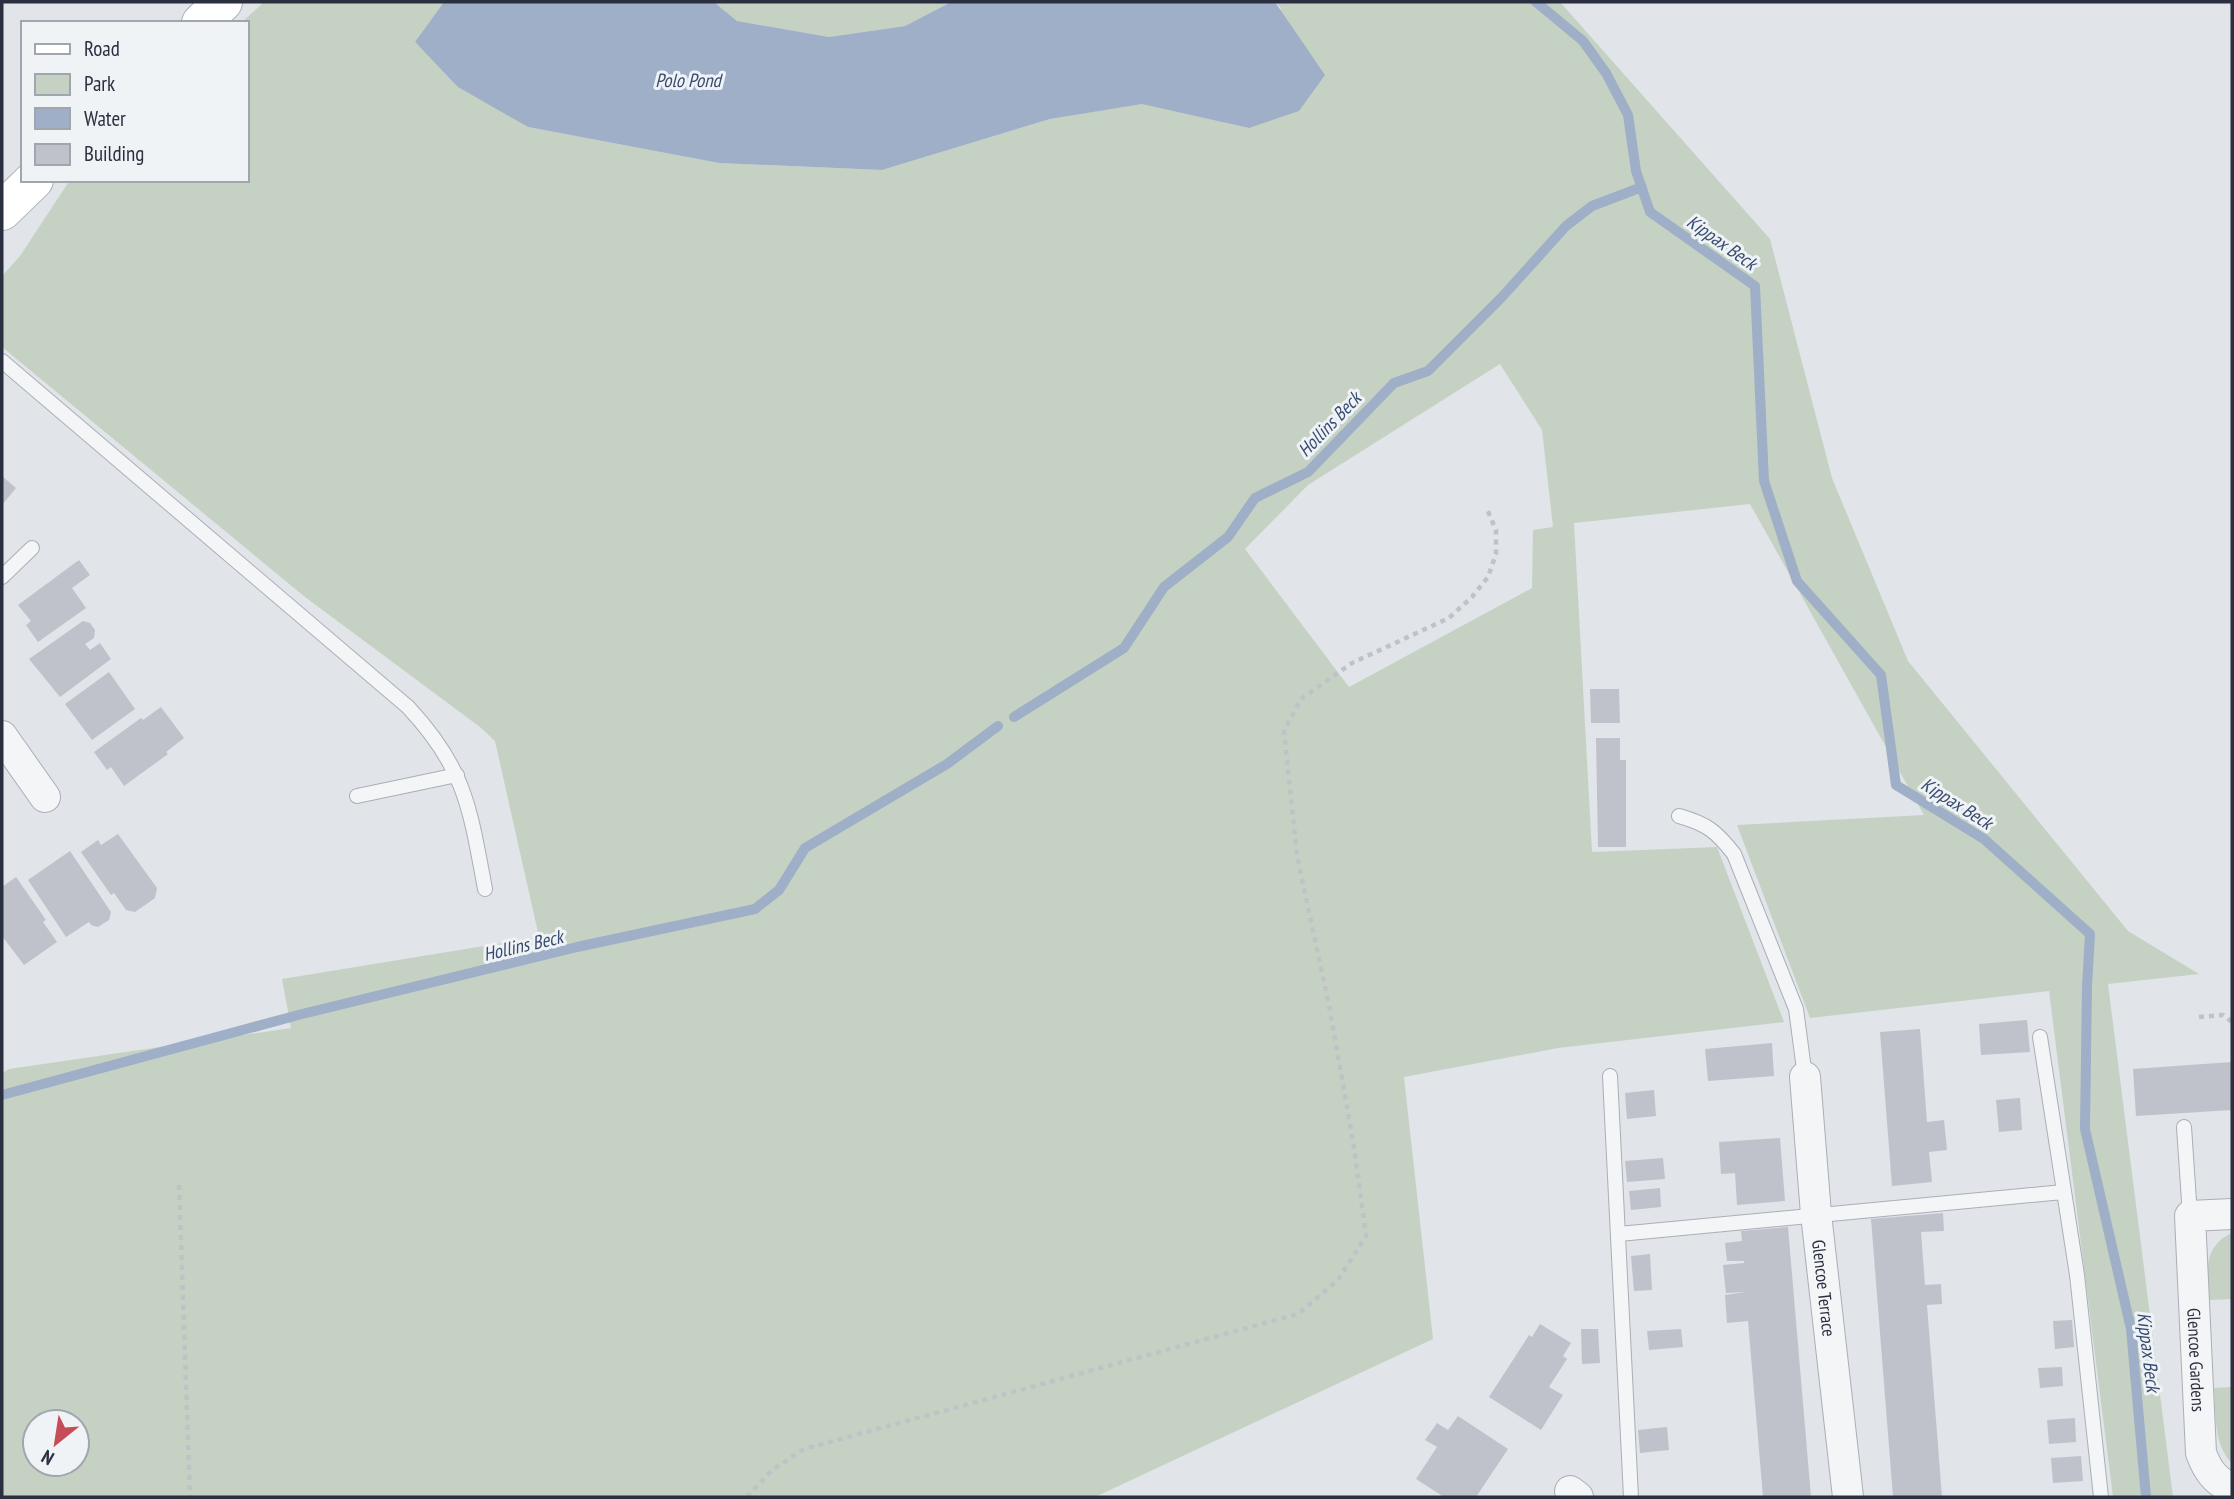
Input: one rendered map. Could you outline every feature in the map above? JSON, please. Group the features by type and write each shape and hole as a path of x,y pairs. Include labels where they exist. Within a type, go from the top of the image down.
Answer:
{"street":[{"path":"203,21 223,2"},
{"path":"2,211 32,182"},
{"path":"2,736 11,769 45,797"},
{"name":"Glencoe Terrace","path":"1805,1077 1816,1214 1848,1497"},
{"path":"2190,1216 2232,1214"},
{"name":"Glencoe Gardens","path":"2190,1216 2200,1453 2215,1478 2232,1488"}],"lane":[{"path":"2,361 408,707 446,753 457,775 470,808 485,889"},
{"path":"2,577 32,548"},
{"path":"357,796 457,775"},
{"path":"1679,816 1702,823 1719,834 1734,854 1796,1009 1805,1077"},
{"path":"2040,1037 2077,1275 2101,1497"},
{"path":"1611,1076 1630,1497"},
{"path":"2184,1127 2190,1216"},
{"path":"1619,1234 2063,1192"}],"path":[{"path":"747,1497 771,1471 804,1449 1298,1314 1338,1280 1366,1236 1354,1147 1329,1004 1297,856 1284,731 1301,699 1352,663 1449,618 1472,597 1488,577 1496,554 1496,530 1487,509"},
{"path":"2199,1017 2223,1015 2232,1022"},
{"path":"179,1185 190,1497"}],"green space":[{"path":"264,2 444,2 415,43 528,127 719,163 882,170 1050,119 1142,103 1249,128 1281,8 1275,2 1560,2 1770,239 1832,478 1908,661 2128,931 2199,974 2108,984 2173,1497 2113,1497 2049,991 1810,1018 1737,825 1924,815 1750,504 1574,523 1592,852 1717,847 1784,1022 1558,1048 1404,1077 1433,1339 1095,1497 2,1497 2,1073 9,1069 291,1028 282,979 539,937 495,741 305,597 2,347 2,276 20,256 69,182 248,182 248,21 243,21","holes":["1500,364 1542,430 1553,527 1533,530 1532,588 1349,687 1245,549 1308,485"]},
{"path":"714,2 951,2 905,26 829,37 737,21"},
{"path":"2232,1233 2232,1299 2208,1300 2211,1253 2223,1238"},
{"path":"2232,1387 2232,1463 2218,1438 2214,1388"}],"water":[{"name":"Polo Pond","path":"444,2 714,2 737,21 829,37 905,26 951,2 1275,2 1325,75 1299,111 1249,128 1142,104 1050,119 882,170 719,163 528,127 458,87 415,42"}],"building":[{"path":"2,476 16,488 2,505"},
{"path":"79,560 90,575 72,588 86,608 38,642 26,625 31,621 18,605"},
{"path":"83,621 90,623 95,630 94,638 85,644 90,650 100,643 111,659 60,697 29,659"},
{"path":"109,672 135,709 92,740 65,704"},
{"path":"1590,689 1619,689 1620,723 1591,723"},
{"path":"161,707 184,738 166,752 168,754 124,786 111,767 107,770 94,752"},
{"path":"1596,738 1620,738 1620,760 1626,760 1626,847 1598,847"},
{"path":"118,834 157,888 155,898 135,912 126,910 114,893 111,895 81,852 98,840 101,845"},
{"path":"70,851 111,912 109,920 98,927 89,922 66,937 28,880"},
{"path":"16,877 46,920 43,922 57,942 24,965 2,936 2,887"},
{"path":"2027,1020 2030,1052 1981,1055 1979,1024"},
{"path":"1920,1029 1927,1122 1944,1120 1947,1150 1929,1152 1932,1182 1892,1186 1880,1032"},
{"path":"1772,1043 1774,1076 1708,1081 1705,1049"},
{"path":"2232,1062 2232,1110 2136,1116 2133,1069"},
{"path":"1654,1090 1656,1116 1627,1119 1625,1093"},
{"path":"2020,1098 2022,1130 1999,1132 1996,1100"},
{"path":"1780,1138 1785,1201 1737,1205 1735,1173 1721,1174 1719,1142"},
{"path":"1663,1158 1665,1179 1627,1182 1625,1161"},
{"path":"1660,1188 1661,1207 1631,1210 1629,1191"},
{"path":"1943,1213 1944,1231 1921,1232 1925,1285 1941,1284 1942,1304 1927,1305 1942,1497 1893,1497 1871,1219"},
{"path":"1788,1227 1811,1497 1763,1497 1748,1321 1727,1323 1725,1295 1746,1292 1726,1293 1723,1265 1744,1261 1727,1261 1725,1243 1742,1241 1741,1231"},
{"path":"1650,1254 1652,1290 1634,1291 1631,1256"},
{"path":"2072,1320 2074,1347 2055,1349 2053,1321"},
{"path":"1540,1324 1571,1343 1563,1356 1567,1359 1549,1387 1563,1395 1541,1430 1489,1397 1529,1335 1532,1337"},
{"path":"1581,1329 1598,1329 1600,1363 1582,1364"},
{"path":"1681,1329 1683,1347 1649,1350 1647,1331"},
{"path":"2062,1367 2063,1386 2040,1388 2038,1368"},
{"path":"1458,1416 1508,1449 1476,1497 1444,1497 1416,1479 1437,1447 1425,1440 1437,1423 1448,1430"},
{"path":"2075,1418 2076,1442 2049,1444 2047,1420"},
{"path":"1667,1427 1669,1450 1640,1453 1638,1430"},
{"path":"2081,1456 2083,1481 2053,1483 2051,1458"}],"waterway":[{"name":"Kippax Beck","path":"1536,2 1583,41 1606,73 1628,115 1636,171 1650,212 1755,286 1764,481 1797,581 1881,675 1896,785 1984,839 2090,934 2085,1129 2131,1329 2146,1497"},
{"name":"Hollins Beck","path":"1014,717 1124,648 1164,587 1228,537 1255,498 1308,472 1394,383 1428,371 1502,297 1566,226 1592,206 1642,187"},
{"name":"Hollins Beck","path":"2,1095 302,1014 577,947 755,909 779,890 805,848 947,764 998,726"}]}
